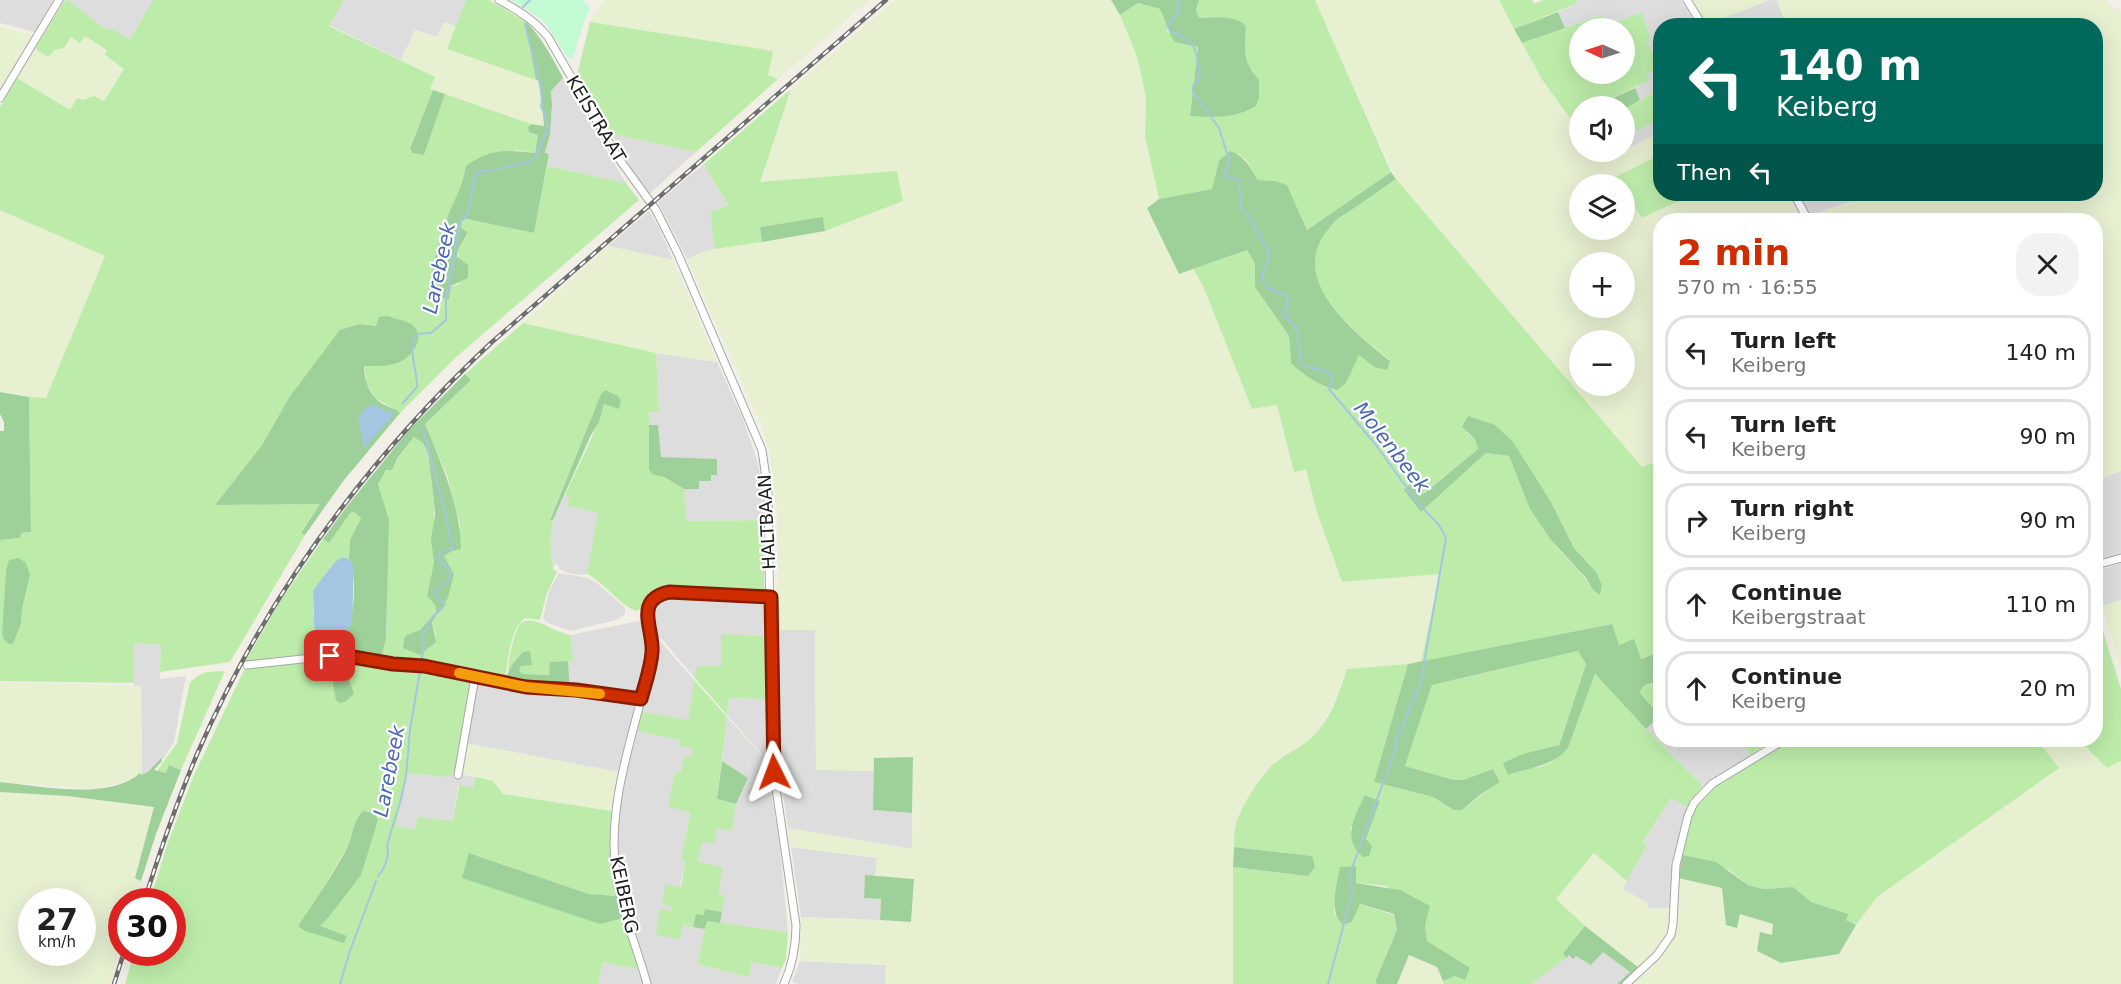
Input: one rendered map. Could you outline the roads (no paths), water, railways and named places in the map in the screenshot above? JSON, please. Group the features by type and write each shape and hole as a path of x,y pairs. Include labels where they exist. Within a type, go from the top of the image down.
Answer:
{"street":[{"path":"0,98 59,0"},
{"name":"KEISTRAAT","path":"499,0 523,13 548,37 617,156 656,210 678,254"},
{"path":"1687,0 1698,18"},
{"name":"HALTBAAN","path":"678,254 762,450 768,492 772,761 796,925 796,950 784,984"},
{"path":"2103,564 2121,558"},
{"name":"KEIBERG","path":"647,984 620,894 613,838 616,801 652,648 646,618 654,600 660,594 669,592 771,597"},
{"path":"247,665 347,656 393,664 424,666 504,682 641,699"},
{"path":"458,775 474,677"},
{"path":"1626,984 1657,956 1671,935 1676,865 1688,816 1694,803 1712,784 1773,747"}],"water":[{"path":"375,405 386,412 394,410 391,418 364,448 358,417 367,407"},
{"path":"342,557 349,559 354,567 352,622 347,632 316,632 313,590 335,562"}],"waterway":[{"name":"Larebeek","path":"523,7 530,0"},
{"name":"Molenbeek","path":"1178,0 1178,13 1167,25 1170,31 1192,44 1196,53 1200,78 1193,86 1193,92 1219,128 1229,160 1225,176 1239,179 1241,207 1269,250 1269,258 1263,271 1263,281 1268,288 1287,296 1288,303 1283,315 1297,328 1300,360 1304,366 1329,372 1332,375 1329,389 1376,445 1417,502 1439,525 1446,538 1421,681 1395,744 1395,750 1351,871 1350,883 1353,890 1328,984"},
{"name":"Larebeek","path":"402,404 417,387 412,353 417,334 431,333 446,320 446,300 461,220 467,214 476,176 479,171 529,162 536,157 548,128 541,106 539,79 525,24"},
{"name":"Larebeek","path":"421,663 424,646 422,637 431,619 445,604 435,595 435,592 448,581 451,571 439,561 439,555 452,548 423,429"},
{"name":"Larebeek","path":"378,876 386,861 387,845 406,776 410,730 420,671"},
{"name":"Larebeek","path":"340,984 376,881"}],"railway":[{"path":"149,888 183,789 225,694 288,585 362,482 403,433 492,342 886,0"},
{"path":"114,984 120,966"}]}
